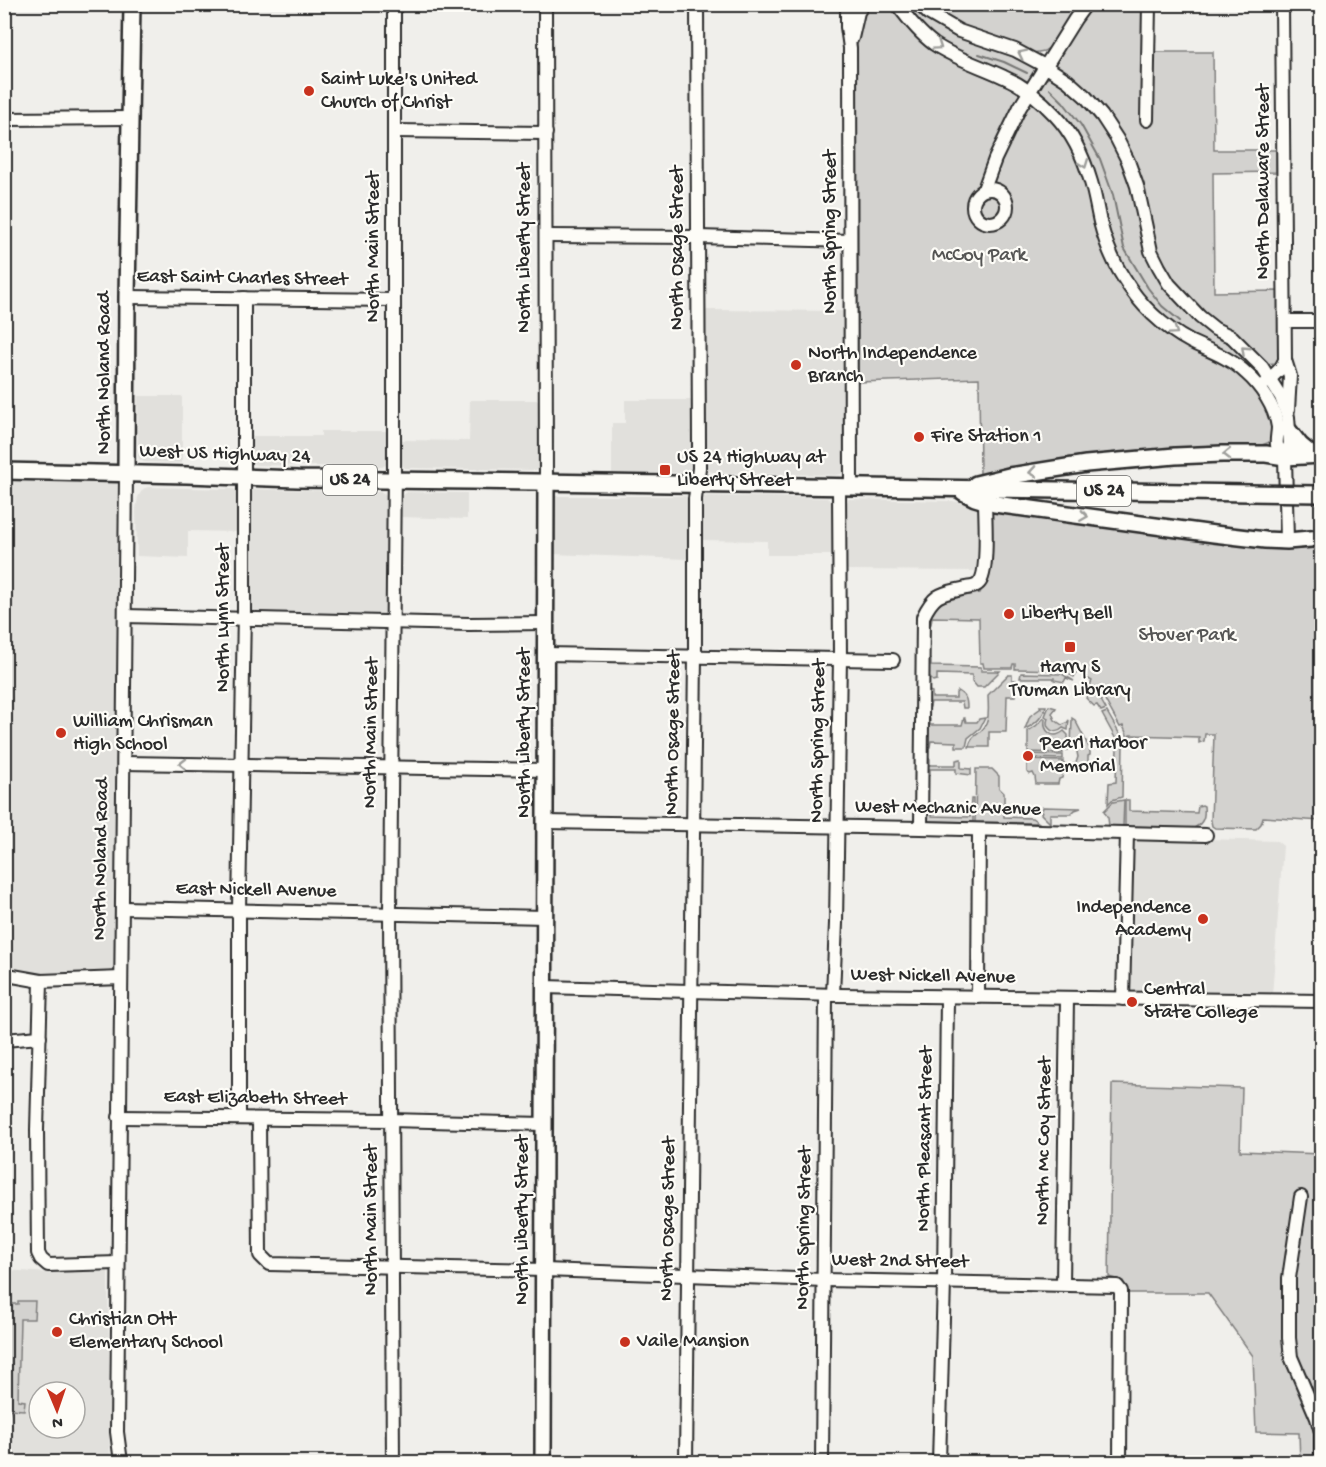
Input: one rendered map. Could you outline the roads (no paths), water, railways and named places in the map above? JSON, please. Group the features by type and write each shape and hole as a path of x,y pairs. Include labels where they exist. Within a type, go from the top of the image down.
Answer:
{"main road":[{"name":"North Noland Road","path":"126,473 132,4"},
{"path":"1289,424 1300,445 1317,455"},
{"path":"958,489 1009,476 1096,463 1222,454 1266,454 1285,457 1317,455"},
{"name":"West US Highway 24","path":"4,471 244,478 696,485"},
{"name":"North Liberty Street","path":"543,1462 546,483"},
{"name":"US 24","path":"696,485 1321,494"},
{"path":"958,489 975,498 1005,505 1214,534 1287,541 1322,538"}],"street":[{"name":"North Main Street","path":"393,4 394,300 390,913 393,1462"},
{"name":"North Liberty Street","path":"545,4 546,483"},
{"name":"North Osage Street","path":"686,1462 695,499 699,468 697,4"},
{"name":"North Spring Street","path":"822,1462 830,995 836,923 850,241 850,48 847,4"},
{"name":"North Spring Street","path":"850,48 858,12 863,4"},
{"path":"897,4 913,26 933,43 952,55 1006,78 1045,105 1078,147 1091,181 1108,249 1138,299 1174,332 1225,357 1246,372 1260,388 1271,406 1278,426 1277,446 1285,457 1287,541"},
{"path":"919,4 928,13 959,31 1015,50 1045,66 1068,81 1102,116 1128,160 1137,186 1151,250 1169,284 1200,317 1232,337 1262,367 1281,397 1289,424"},
{"path":"1147,120 1149,4"},
{"name":"North Delaware Street","path":"1282,4 1285,360 1290,376 1290,444 1285,457"},
{"path":"984,189 995,159 1020,107 1084,5"},
{"path":"4,119 130,118"},
{"path":"394,131 546,133"},
{"path":"547,236 850,241"},
{"name":"East Saint Charles Street","path":"127,297 394,300"},
{"name":"North Lynn Street","path":"239,1118 239,910 244,619 244,298"},
{"path":"1285,321 1322,321"},
{"path":"1260,388 1281,368 1285,360"},
{"name":"North Noland Road","path":"121,1462 117,1432 126,473"},
{"path":"921,828 923,616 929,604 940,594 976,586 980,583 986,542 985,501"},
{"path":"125,616 469,624 546,623"},
{"path":"546,654 893,660"},
{"path":"124,764 545,770"},
{"name":"West Mechanic Avenue","path":"545,822 1206,835"},
{"path":"978,997 979,830"},
{"path":"1123,999 1127,833"},
{"name":"East Nickell Avenue","path":"122,908 390,913"},
{"path":"390,913 545,917"},
{"path":"4,975 41,981 121,978"},
{"path":"41,981 37,1130 38,1252 41,1259 48,1265 118,1263"},
{"name":"West Nickell Avenue","path":"544,987 830,995 1322,1001"},
{"name":"North Pleasant Street","path":"939,1462 944,1282 947,997"},
{"name":"North Mc Coy Street","path":"1063,1284 1066,999"},
{"path":"4,1040 40,1037"},
{"name":"East Elizabeth Street","path":"119,1118 390,1120 544,1124"},
{"name":"West 2nd Street","path":"259,1119 260,1255 269,1264 1117,1286 1121,1291 1120,1462"},
{"path":"1301,1197 1289,1278 1289,1338 1291,1357 1321,1432 1321,1462"}],"waterway":[{"path":"979,54 1027,73"},
{"path":"1050,89 1081,125 1100,159 1113,195 1124,248 1148,288 1162,306 1180,321"}],"place":[{"name":"Saint Luke's United Church of Christ","path":"309,91"},
{"name":"North Independence Branch","path":"796,365"},
{"name":"Fire Station 1","path":"919,437"},
{"name":"US 24 Highway at Liberty Street","path":"665,470"},
{"name":"Liberty Bell","path":"1009,614"},
{"name":"Harry S Truman Library","path":"1070,647"},
{"name":"William Chrisman High School","path":"61,733"},
{"name":"Pearl Harbor Memorial","path":"1028,756"},
{"name":"Independence Academy","path":"1203,919"},
{"name":"Central State College","path":"1132,1002"},
{"name":"Christian Ott Elementary School","path":"57,1332"},
{"name":"Vaile Mansion","path":"625,1342"}],"park label":[{"name":"McCoy Park","path":"979,256"},
{"name":"Stover Park","path":"1187,636"}]}
